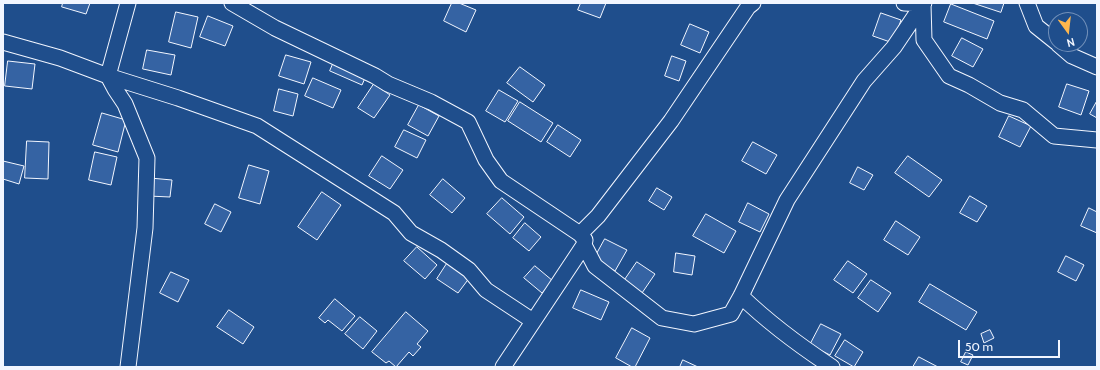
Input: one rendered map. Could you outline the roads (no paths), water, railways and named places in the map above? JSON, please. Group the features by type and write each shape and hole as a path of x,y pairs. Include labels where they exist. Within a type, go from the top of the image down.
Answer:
{"street":[{"path":"128,3 108,76 125,104 147,158 145,228 128,367"},
{"path":"232,3 275,28 375,76 388,84 431,102 468,122 486,160 501,181 582,240 595,266 662,318 694,324 731,314 742,296 787,200 864,81 894,47 923,4"},
{"path":"503,367 598,216 671,121 748,7 753,3"},
{"path":"904,3 923,4"},
{"path":"1027,3 1036,26 1048,36"},
{"path":"923,4 924,40 949,76 1000,103 1023,110 1054,136 1097,140"},
{"path":"3,42 60,58 108,76 178,98 257,126 394,213 411,233 447,254 469,270 486,290 533,321"},
{"path":"1067,52 1072,56 1097,67"},
{"path":"742,296 758,312 804,348 832,367"}]}
